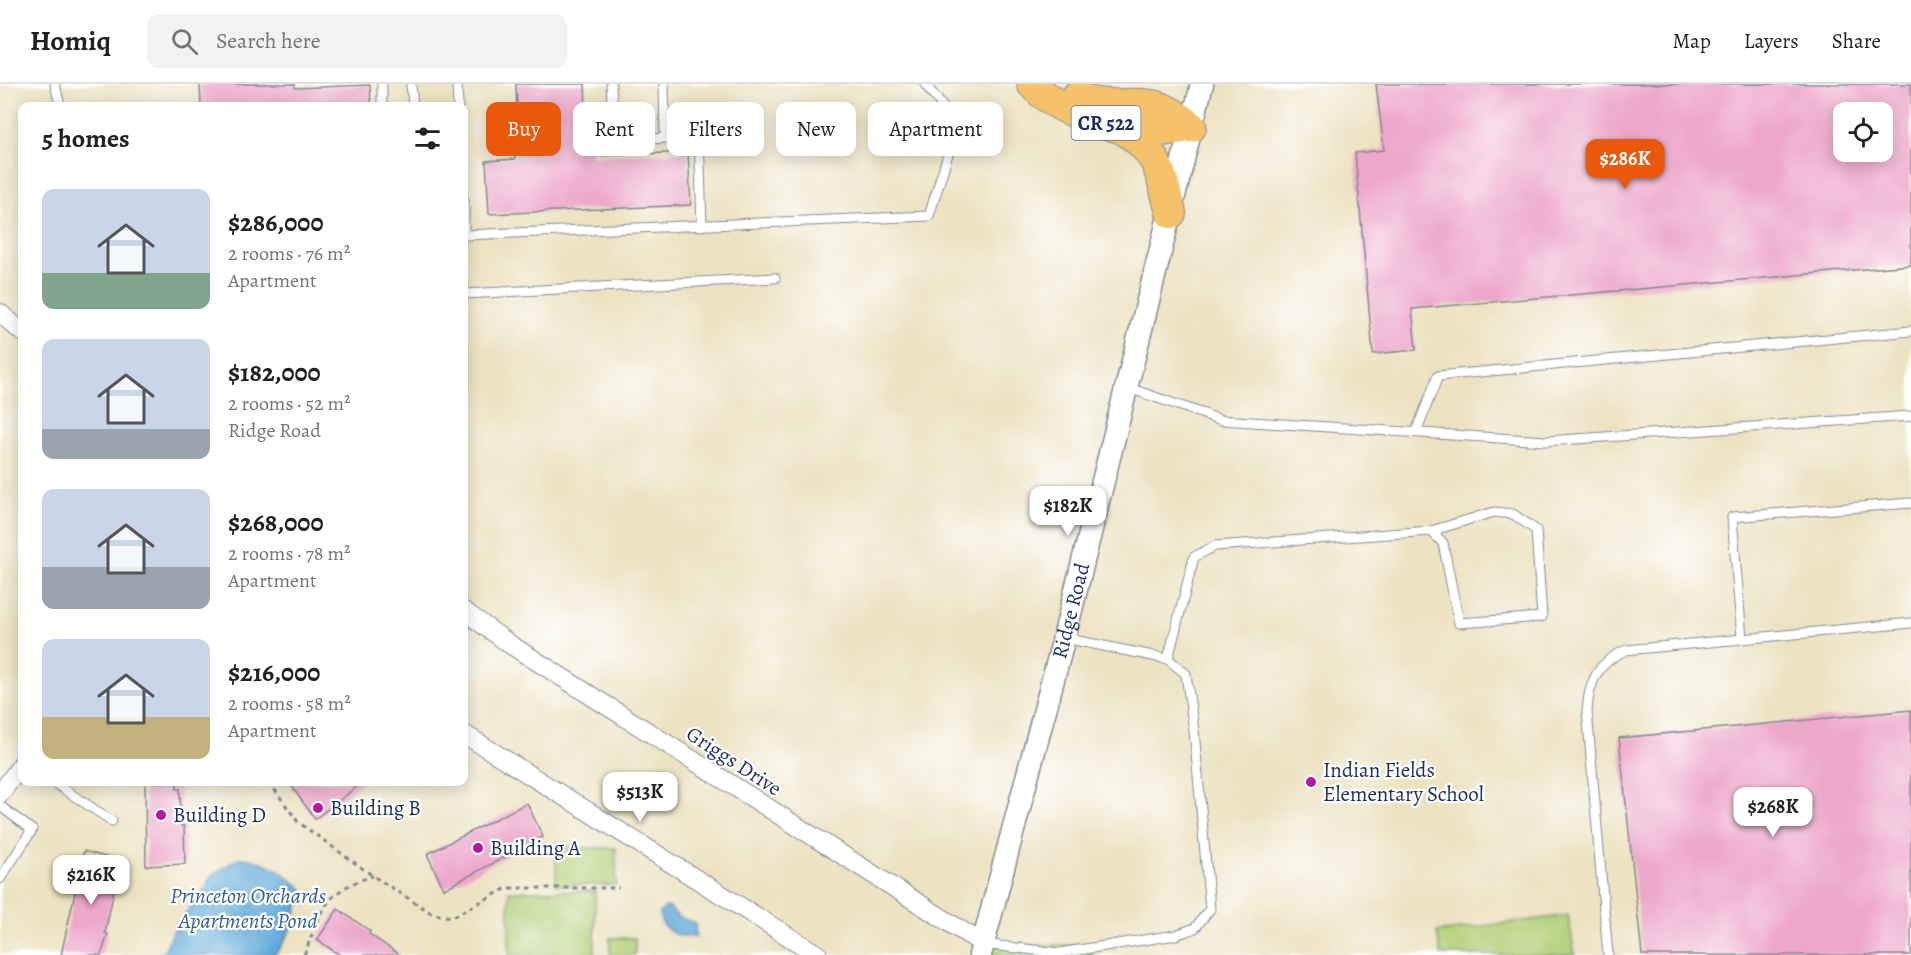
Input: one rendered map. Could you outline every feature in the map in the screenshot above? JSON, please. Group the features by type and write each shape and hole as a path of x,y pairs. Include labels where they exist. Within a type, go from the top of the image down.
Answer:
{"highway":[{"name":"CR 522","path":"1032,84 1072,112 1120,127 1148,132 1191,127"},
{"path":"1060,84 1066,91 1087,101 1119,104 1145,102 1176,113 1191,127"},
{"path":"1145,102 1174,84"},
{"path":"1120,127 1141,140 1157,162 1171,213"}],"street":[{"name":"Ridge Road","path":"981,949 1064,638 1202,84"},
{"path":"0,313 18,329"},
{"name":"Griggs Drive","path":"468,614 510,645 981,949"},
{"path":"468,736 818,955"},
{"path":"0,794 18,769"}],"lane":[{"path":"55,84 59,102"},
{"path":"382,84 382,102"},
{"path":"411,84 413,102"},
{"path":"457,84 458,102"},
{"path":"611,84 614,127 619,137 628,141 699,136 702,226"},
{"path":"664,84 665,138"},
{"path":"468,235 929,216 957,125 925,84"},
{"path":"468,294 775,278"},
{"path":"1416,432 1438,376 1911,331"},
{"path":"1126,387 1221,420 1546,441 1911,416"},
{"path":"1742,639 1732,517 1911,502"},
{"path":"1168,659 1194,557 1215,546 1431,531 1494,512 1513,514 1536,530 1542,617 1459,623 1443,543 1431,531"},
{"path":"1608,955 1587,711 1589,690 1595,673 1612,656 1626,650 1911,623"},
{"path":"981,949 1060,954 1102,950 1176,935 1195,928 1210,909 1194,731 1186,674 1168,659 1064,638"},
{"path":"59,786 112,821"},
{"path":"0,806 32,830 0,879"}],"path":[{"path":"272,786 298,822 373,876 433,914 444,917 461,913 507,888 619,888"},
{"path":"304,955 311,932 330,900 341,887 373,876"}],"green space":[{"path":"556,848 616,848 616,885 556,885"},
{"path":"509,891 595,891 595,955 509,955"},
{"path":"1568,915 1575,955 1441,955 1437,932"},
{"path":"610,938 635,938 635,955 610,955"},
{"path":"991,945 1093,945 1092,955 988,955"}],"water":[{"name":"Princeton Orchards Apartments Pond","path":"238,858 265,863 303,889 293,924 280,948 274,955 162,955 176,926 207,886 210,877"},
{"path":"665,907 670,908 678,917 695,923 696,937 678,935 668,930 659,914"}],"building":[{"path":"200,84 295,84 295,88 370,85 371,102 201,102"},
{"path":"516,84 585,84 586,102 573,102 573,156 655,156 655,153 667,153 667,156 688,156 691,205 489,214 486,161 515,159 515,156 561,156 561,102 517,102"},
{"path":"1376,84 1911,84 1911,265 1412,309 1416,350 1373,354 1355,153 1384,150"},
{"path":"1911,710 1911,955 1642,955 1619,738"},
{"name":"Building D","path":"145,786 177,786 177,789 180,789 181,826 184,826 185,864 146,866"},
{"name":"Building B","path":"294,786 358,786 315,819 292,787"},
{"name":"Building A","path":"527,803 543,837 444,889 427,854"},
{"path":"84,851 120,861 105,933 108,934 101,955 61,955 76,888 73,888"},
{"path":"338,909 400,955 340,955 317,940"}],"place":[{"name":"Indian Fields Elementary School","path":"1311,782"},
{"name":"Building B","path":"318,808"},
{"name":"Building D","path":"161,815"},
{"name":"Building A","path":"478,848"}]}
